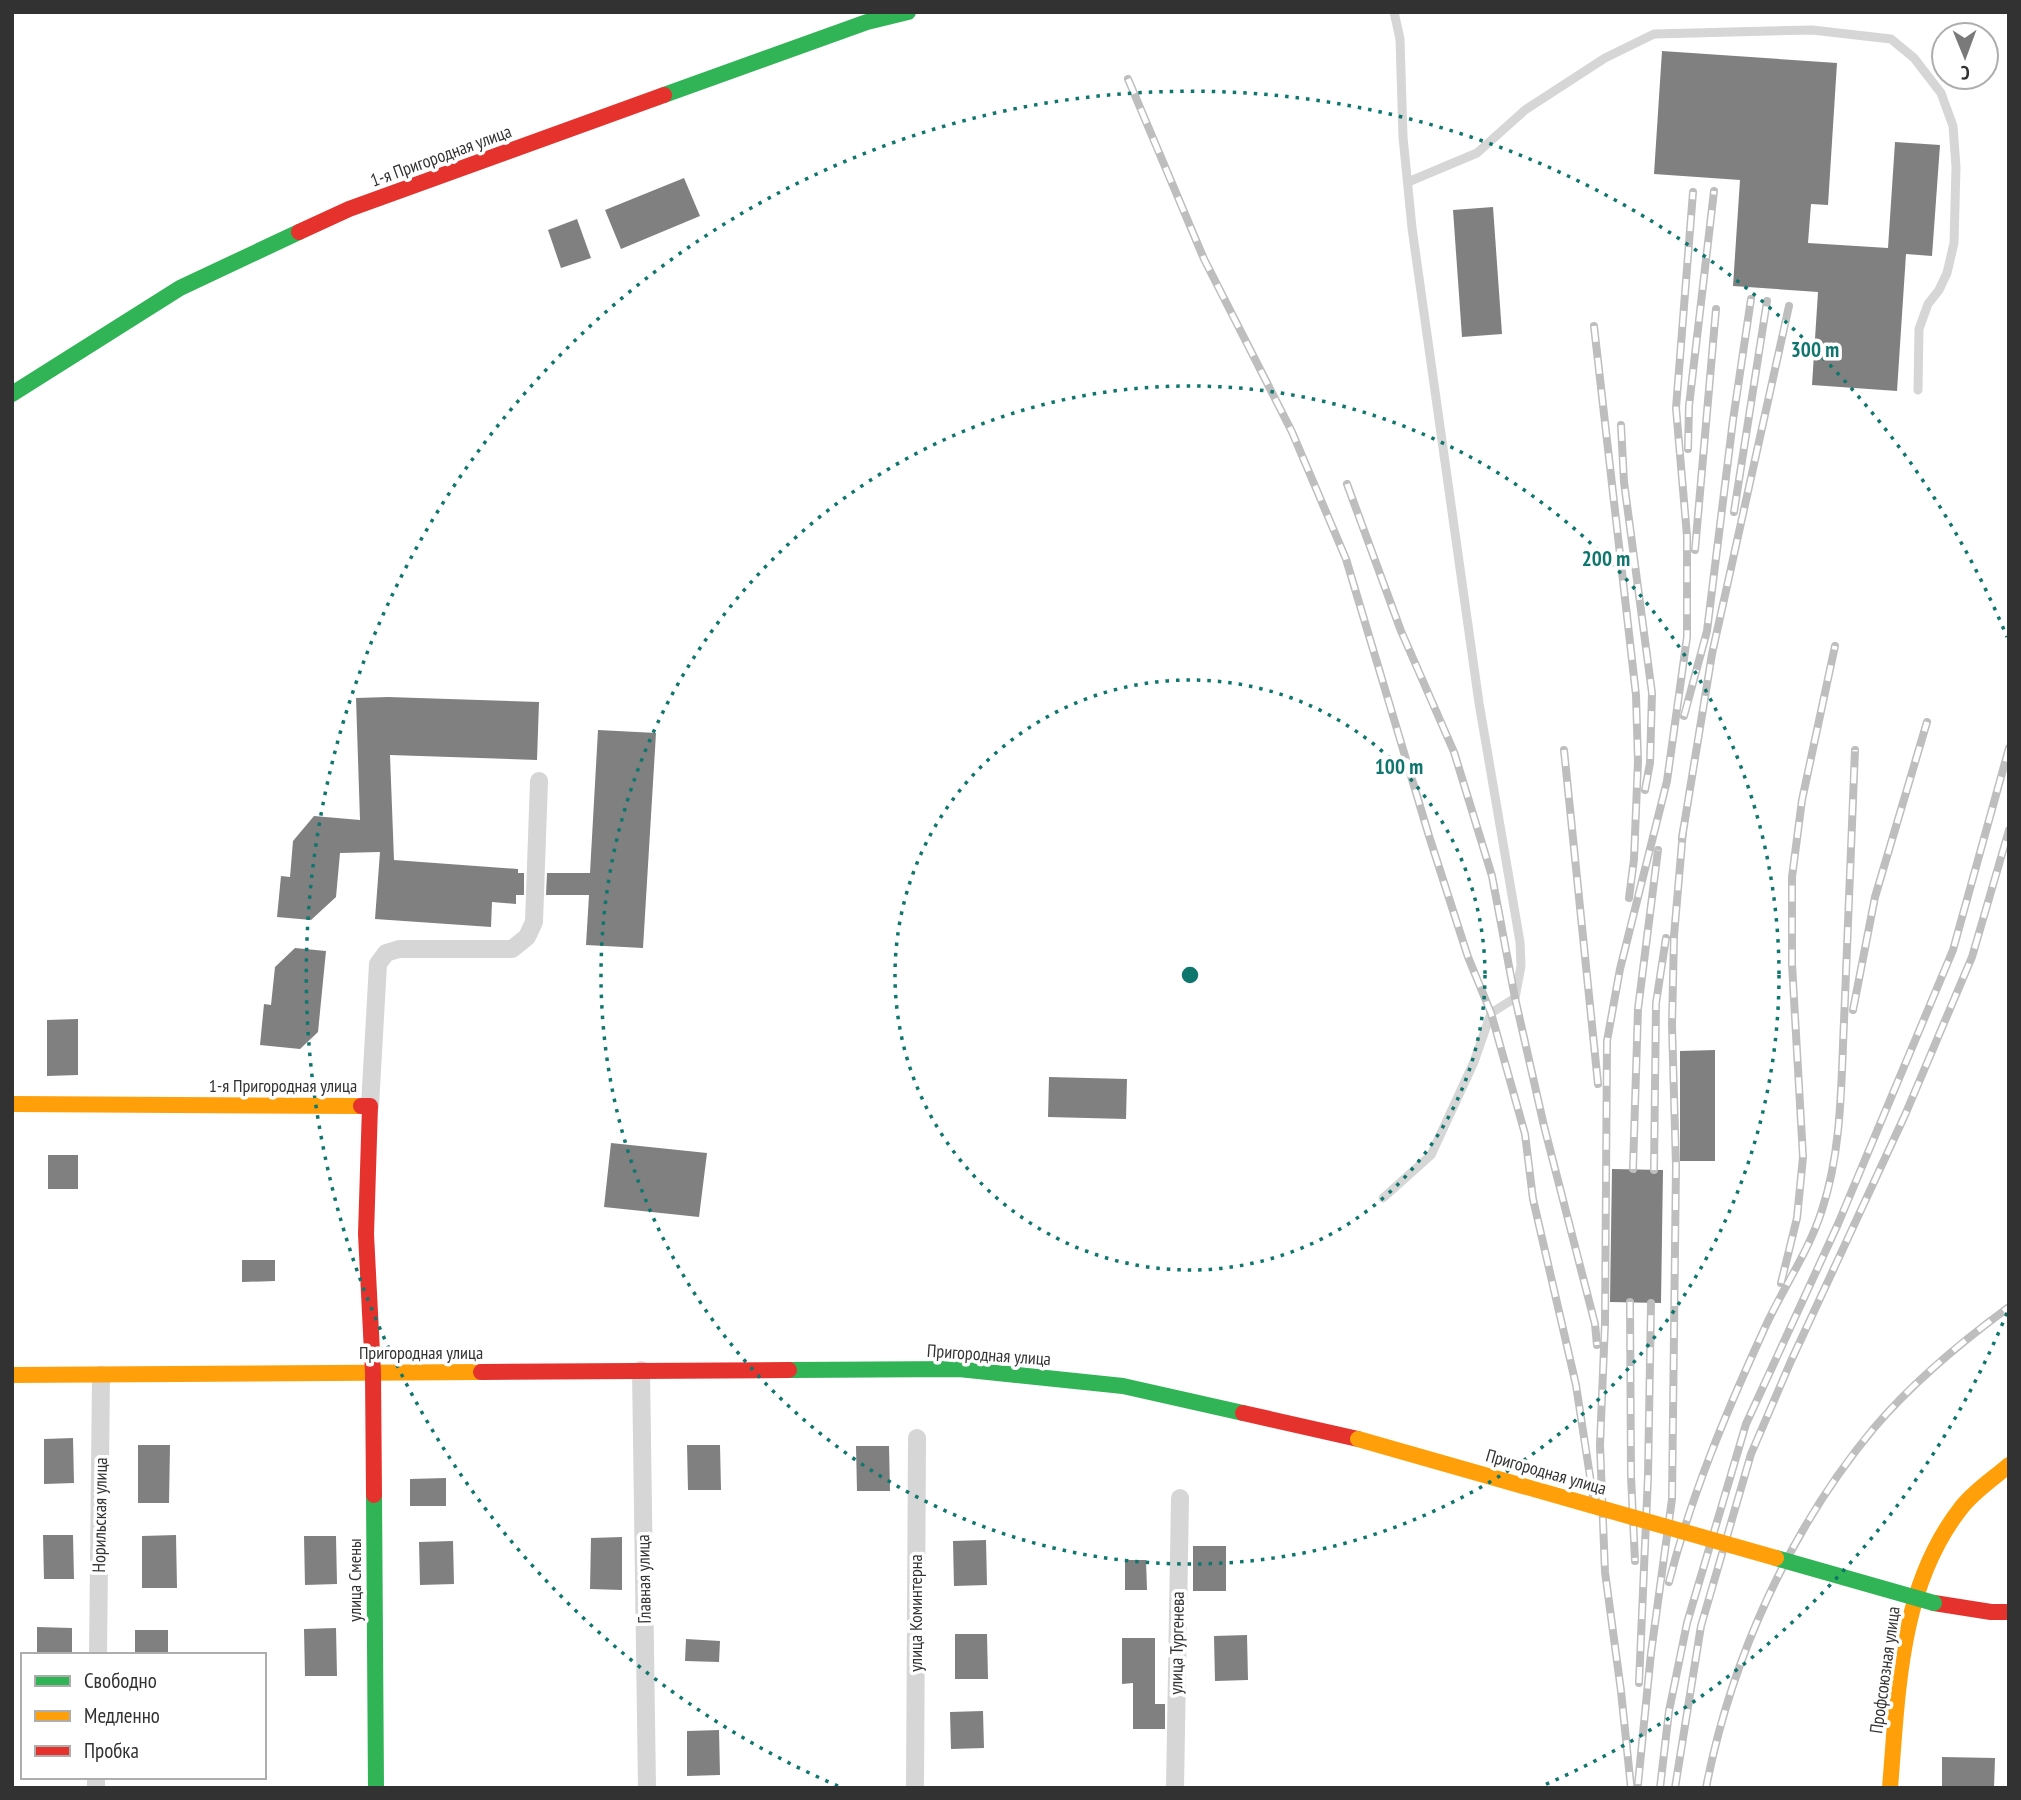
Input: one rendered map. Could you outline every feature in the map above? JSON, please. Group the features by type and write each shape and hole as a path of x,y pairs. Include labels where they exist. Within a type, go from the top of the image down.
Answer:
{"main road":[{"name":"1-я Пригородная улица","path":"12,394 180,288 349,209 867,22 908,12"},
{"name":"1-я Пригородная улица","path":"12,1104 370,1106 366,1234 373,1373"},
{"name":"Пригородная улица","path":"12,1374 959,1369 1122,1386 1358,1439 1934,1603 1991,1612 2009,1612"},
{"name":"улица Смены","path":"373,1373 376,1788"},
{"name":"Профсоюзная улица","path":"1890,1788 1902,1666 1915,1597 1933,1551 1962,1507 2009,1465"}],"street":[{"path":"370,1106 378,964 386,953 399,949 512,949 527,937 534,922 539,781"},
{"name":"Главная улица","path":"641,1370 647,1788"},
{"name":"Норильская улица","path":"98,1653 102,1375"},
{"name":"улица Коминтерна","path":"915,1788 917,1438"},
{"name":"улица Тургенева","path":"1175,1788 1180,1498"}],"lane":[{"path":"1383,1198 1431,1156 1474,1062 1491,1013 1515,999 1521,966 1520,942 1479,704 1412,228 1403,138 1400,39 1394,12"},
{"path":"1408,182 1477,153 1525,110 1605,58 1654,34 1812,30 1891,39 1914,58 1941,93 1953,126 1954,243 1947,273 1928,304 1919,329 1918,390"}],"building":[{"path":"1662,51 1837,63 1828,205 1811,204 1808,243 1888,248 1895,142 1940,145 1932,256 1906,254 1897,391 1812,385 1818,292 1733,286 1740,180 1654,174"},
{"path":"684,178 700,216 621,249 605,210"},
{"path":"1493,207 1502,334 1462,337 1453,210"},
{"path":"577,219 591,258 561,268 548,230"},
{"path":"356,698 539,702 537,760 390,755 394,860 518,869 518,873 524,873 524,895 516,895 516,904 492,902 491,927 375,919 380,852 340,853 336,897 311,920 277,917 281,876 290,877 293,841 314,816 360,820"},
{"path":"598,730 656,733 643,948 586,945 589,895 546,895 547,873 590,873"},
{"path":"295,948 326,951 318,1032 300,1049 260,1045 264,1004 271,1005 275,967"},
{"path":"78,1019 78,1075 47,1076 47,1020"},
{"path":"1715,1050 1715,1161 1680,1161 1680,1051"},
{"path":"1049,1077 1127,1079 1126,1119 1048,1117"},
{"path":"611,1143 707,1153 699,1217 604,1207"},
{"path":"48,1155 78,1155 78,1189 48,1189"},
{"path":"1612,1169 1663,1170 1661,1303 1610,1302"},
{"path":"242,1260 275,1260 275,1281 242,1282"},
{"path":"73,1438 74,1483 44,1484 44,1439"},
{"path":"138,1445 170,1445 169,1503 138,1503"},
{"path":"687,1445 720,1445 721,1490 688,1490"},
{"path":"856,1446 889,1446 890,1491 857,1491"},
{"path":"446,1478 446,1506 410,1506 410,1479"},
{"path":"43,1535 73,1535 74,1579 44,1579"},
{"path":"176,1535 177,1588 142,1588 142,1536"},
{"path":"304,1536 336,1536 337,1584 305,1585"},
{"path":"622,1537 622,1590 590,1589 591,1538"},
{"path":"986,1540 987,1585 954,1586 953,1541"},
{"path":"453,1541 454,1584 420,1585 419,1542"},
{"path":"1193,1546 1226,1546 1226,1591 1193,1591"},
{"path":"1125,1560 1146,1560 1147,1590 1125,1590"},
{"path":"37,1627 72,1628 72,1653 37,1653"},
{"path":"336,1628 337,1676 305,1676 304,1629"},
{"path":"135,1630 168,1630 168,1653 135,1653"},
{"path":"955,1634 987,1634 988,1679 955,1679"},
{"path":"1247,1635 1248,1680 1215,1681 1214,1636"},
{"path":"1122,1638 1155,1638 1155,1704 1165,1704 1165,1729 1133,1729 1133,1683 1122,1684"},
{"path":"686,1639 720,1641 719,1662 685,1661"},
{"path":"983,1711 984,1748 951,1749 950,1712"},
{"path":"719,1730 720,1775 687,1776 687,1731"},
{"path":"1942,1757 1995,1758 1994,1788 1942,1788"}],"railway":[{"path":"1128,79 1204,259 1292,432 1346,559 1429,836 1468,957 1491,1013 1525,1134 1533,1199 1576,1385 1593,1496"},
{"path":"1688,449 1689,406 1714,191"},
{"path":"1631,1788 1605,1572 1600,1445 1605,1323 1607,1041 1620,969 1667,781 1687,637 1687,536 1676,408 1693,192"},
{"path":"1684,716 1707,631 1751,299"},
{"path":"1734,512 1767,301"},
{"path":"1682,838 1712,654 1789,306"},
{"path":"1695,550 1716,309"},
{"path":"1594,326 1636,695 1638,761 1634,859 1629,898"},
{"path":"1621,425 1624,482 1652,693 1650,763 1645,790"},
{"path":"1347,484 1401,631 1454,752 1492,876 1515,998 1544,1126 1595,1324 1597,1345"},
{"path":"1781,1283 1797,1218 1803,1157 1792,964 1792,877 1802,800 1835,646"},
{"path":"1853,1010 1875,897 1927,722"},
{"path":"1660,1788 1669,1711 1687,1623 1746,1424 1838,1224 1953,950 2009,748"},
{"path":"1564,750 1598,1084"},
{"path":"1669,1582 1698,1487 1722,1425 1769,1318 1809,1242 1829,1187 1841,1092 1855,750"},
{"path":"1675,1788 1701,1626 1751,1454 1905,1115 1972,957 2009,830"},
{"path":"1638,1784 1651,1653 1672,1499 1676,1166 1672,1025 1674,936 1683,831"},
{"path":"1633,1169 1638,1009 1658,850"},
{"path":"1654,1170 1656,1003 1666,938"},
{"path":"1630,1302 1631,1476 1635,1561"},
{"path":"1639,1683 1648,1476 1651,1303"},
{"path":"1706,1788 1717,1740 1748,1644 1791,1552 1816,1509 1844,1467 1889,1411 1938,1364 2009,1307"}],"traffic: fast":[{"path":"664,95 867,22 908,12"},
{"path":"12,394 180,288 299,232"},
{"path":"789,1370 959,1369 1123,1386 1243,1413"},
{"path":"374,1495 376,1788"},
{"path":"1776,1558 1934,1603"}],"traffic: slow":[{"path":"12,1104 361,1106"},
{"path":"12,1375 481,1372"},
{"path":"1358,1439 1776,1558"},
{"path":"1890,1788 1905,1642 1913,1606 1925,1572 1940,1539 1961,1508 2009,1465"}],"traffic: jam":[{"path":"299,232 349,209 664,95"},
{"path":"361,1106 370,1106 366,1234 373,1372 374,1495"},
{"path":"481,1372 789,1370"},
{"path":"1243,1413 1358,1439"},
{"path":"1934,1603 1991,1612 2009,1612"}]}
